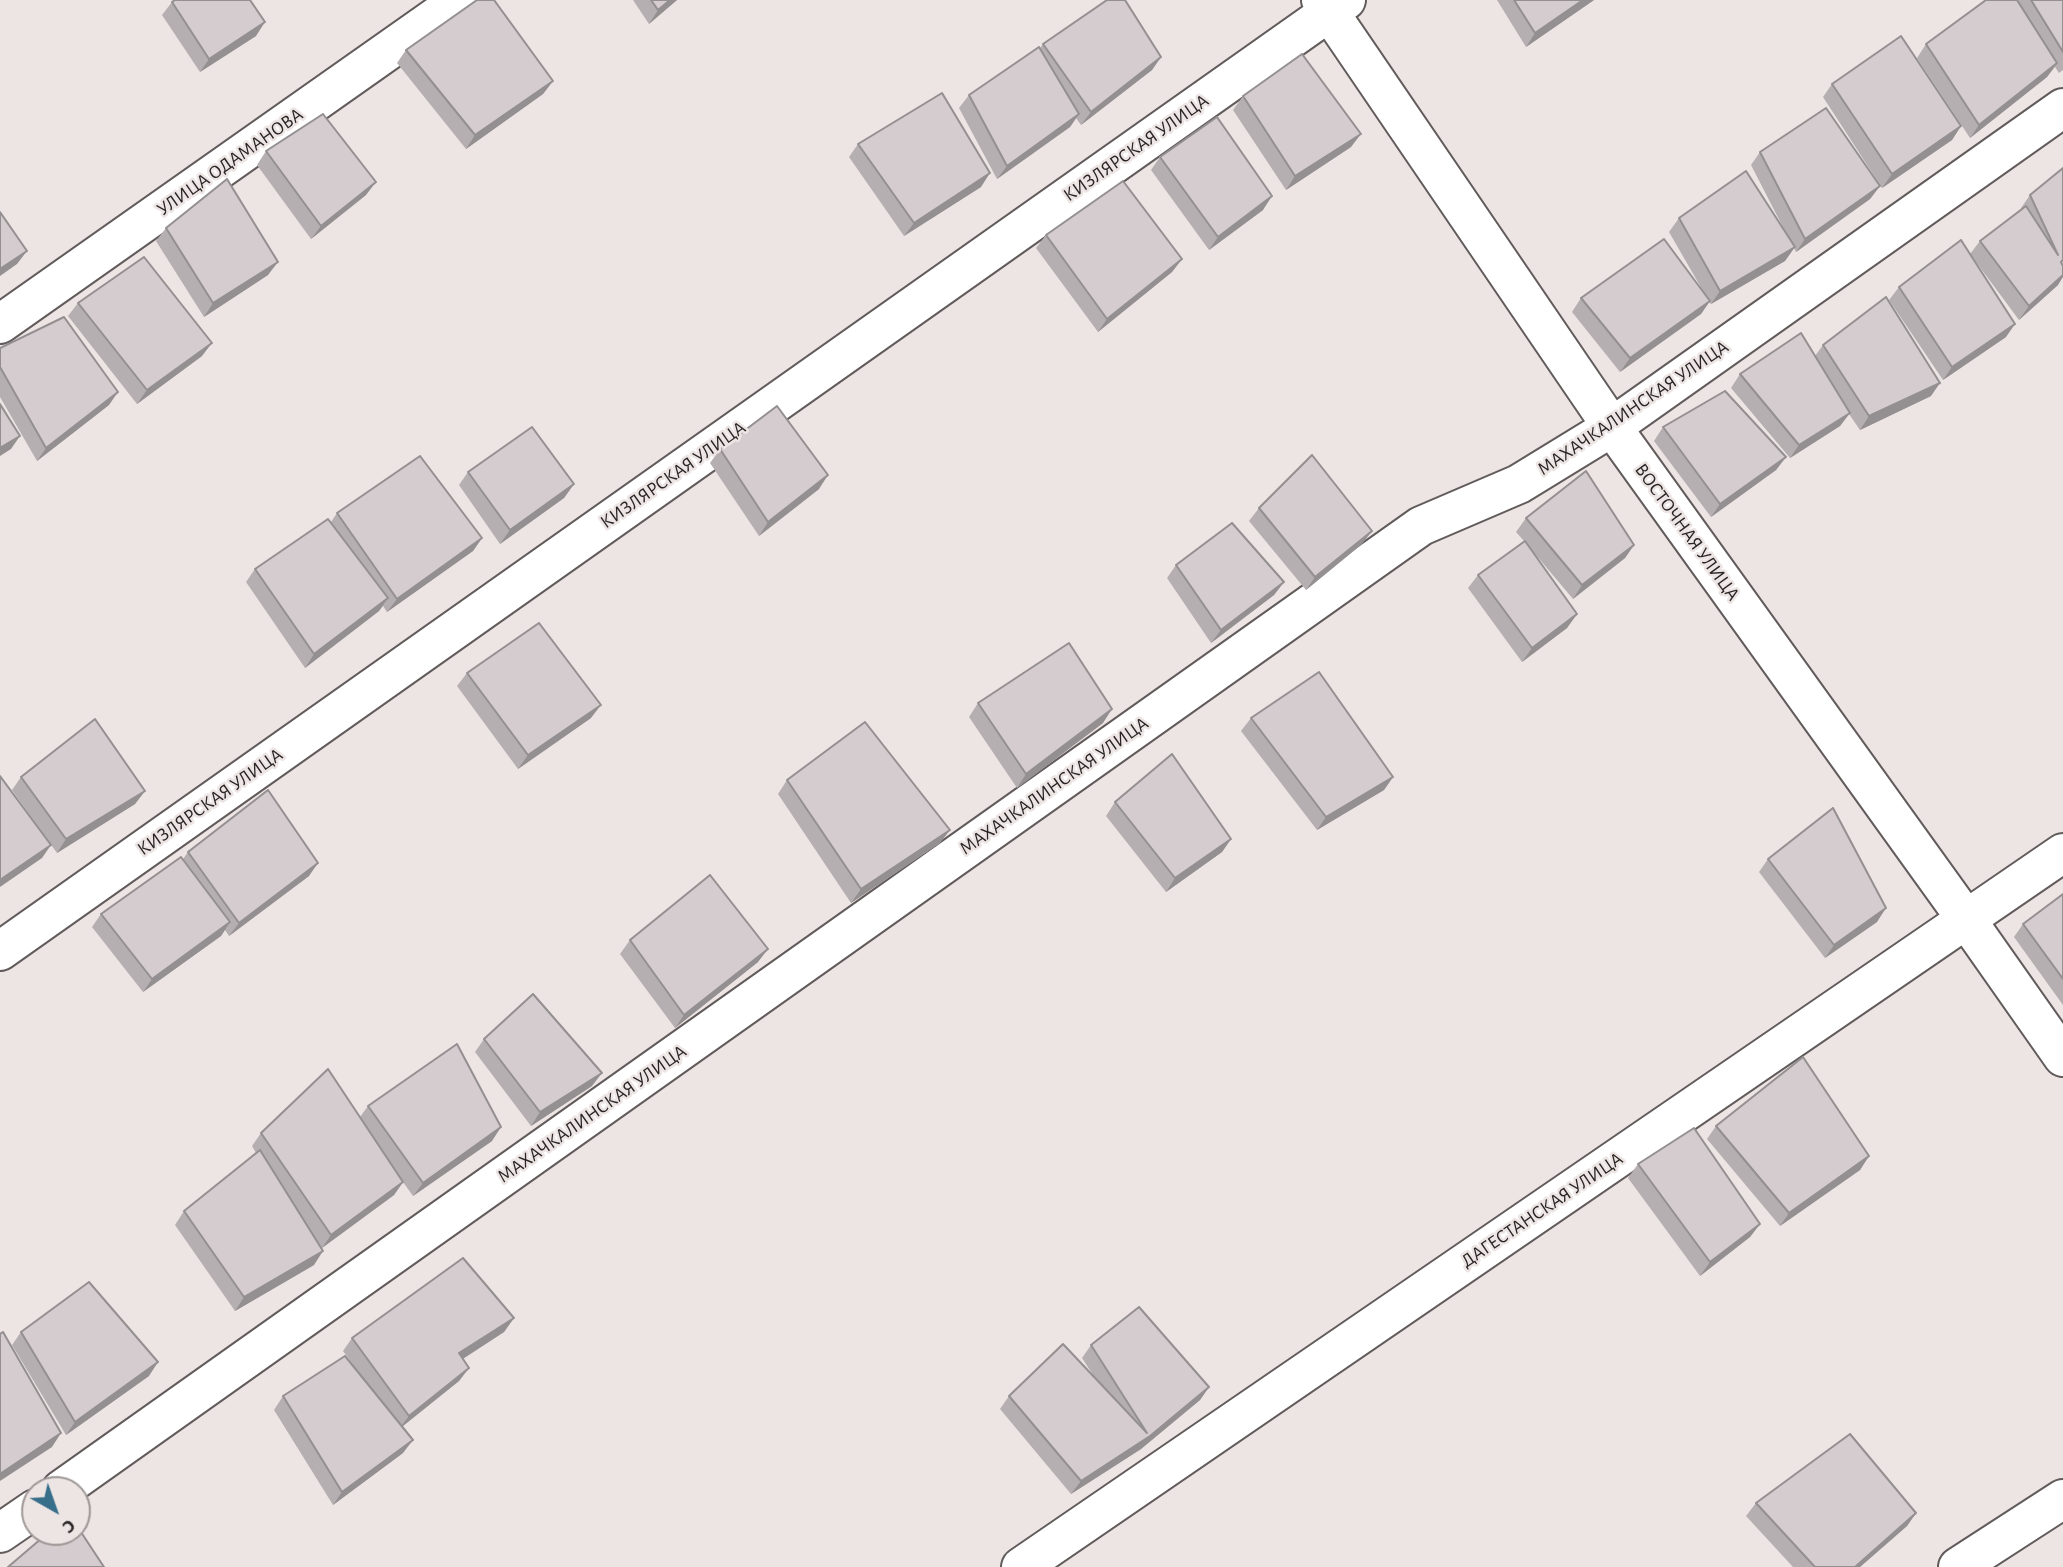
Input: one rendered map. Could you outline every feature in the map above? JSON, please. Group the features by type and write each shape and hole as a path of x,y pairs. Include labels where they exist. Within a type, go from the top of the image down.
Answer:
{"street":[{"name":"УЛИЦА ОДАМАНОВА","path":"0,324 460,0"},
{"name":"ВОСТОЧНАЯ УЛИЦА","path":"1332,4 1612,427 2063,1058"},
{"name":"КИЗЛЯРСКАЯ УЛИЦА","path":"0,951 1332,4"},
{"name":"МАХАЧКАЛИНСКАЯ УЛИЦА","path":"81,1476 1421,526 1519,484 1612,427 2063,108"},
{"name":"ДАГЕСТАНСКАЯ УЛИЦА","path":"1021,1567 2063,853"},
{"path":"1958,1567 2063,1499"},
{"path":"0,1533 21,1518"}],"building":[{"path":"250,0 265,22 209,59 172,2"},
{"path":"477,0 494,0 553,81 475,135 406,50"},
{"path":"651,0 670,0 658,10"},
{"path":"1107,0 1125,0 1161,57 1091,112 1043,44"},
{"path":"1514,0 1583,0 1535,33"},
{"path":"1986,0 2017,0 2057,63 1979,125 1926,44"},
{"path":"2031,0 2063,0 2063,52"},
{"path":"1901,36 1961,126 1892,174 1832,84"},
{"path":"1039,47 1079,114 1007,166 969,95"},
{"path":"1302,54 1361,134 1295,176 1243,96"},
{"path":"942,93 990,173 914,223 858,144"},
{"path":"1826,108 1880,186 1805,239 1760,152"},
{"path":"323,114 376,182 321,226 266,151"},
{"path":"1217,117 1272,196 1218,237 1160,157"},
{"path":"2063,168 2063,275 2029,306 1980,241 2026,206 2058,255 2030,195"},
{"path":"1746,171 1795,247 1720,291 1679,218"},
{"path":"227,179 278,262 213,303 166,228"},
{"path":"1123,181 1182,259 1107,319 1046,235"},
{"path":"0,212 27,251 0,269"},
{"path":"1664,239 1710,301 1630,358 1581,298"},
{"path":"1961,240 2015,324 1952,367 1899,287"},
{"path":"144,257 212,343 147,390 78,303"},
{"path":"1886,297 1940,383 1869,416 1823,345"},
{"path":"64,317 118,392 46,448 0,367 0,348"},
{"path":"1801,333 1850,413 1799,445 1740,374"},
{"path":"1725,391 1786,457 1720,504 1663,427"},
{"path":"0,404 20,436 0,448"},
{"path":"777,406 828,475 768,522 720,449"},
{"path":"532,427 574,484 510,530 468,472"},
{"path":"1312,455 1372,531 1315,577 1259,508"},
{"path":"420,456 482,538 397,599 337,513"},
{"path":"1586,471 1634,545 1582,585 1526,518"},
{"path":"328,519 388,598 314,654 255,569"},
{"path":"1232,523 1284,582 1221,630 1176,565"},
{"path":"1525,541 1577,614 1532,648 1478,575"},
{"path":"539,623 601,705 528,755 467,673"},
{"path":"1069,643 1112,709 1026,774 978,703"},
{"path":"1319,672 1393,777 1326,817 1251,718"},
{"path":"95,719 145,791 66,839 21,777"},
{"path":"865,722 950,830 861,889 787,780"},
{"path":"1172,754 1231,839 1175,878 1115,802"},
{"path":"0,776 51,845 0,880"},
{"path":"268,790 318,863 239,923 188,852"},
{"path":"1833,808 1886,908 1834,945 1768,859"},
{"path":"181,857 230,922 152,979 101,914"},
{"path":"710,875 768,949 684,1015 630,940"},
{"path":"2063,894 2063,979 2023,924"},
{"path":"533,994 602,1073 540,1112 484,1039"},
{"path":"457,1044 501,1127 423,1183 368,1106"},
{"path":"1803,1057 1869,1156 1789,1213 1716,1126"},
{"path":"328,1069 403,1182 331,1235 261,1133"},
{"path":"1694,1128 1760,1224 1710,1262 1638,1164"},
{"path":"260,1150 323,1251 244,1297 184,1211"},
{"path":"463,1258 514,1318 459,1353 469,1368 409,1416 352,1338"},
{"path":"89,1282 158,1362 75,1422 21,1332"},
{"path":"1139,1307 1209,1387 1150,1436 1081,1481 1009,1396 1063,1344 1147,1433 1091,1345"},
{"path":"3,1332 61,1433 0,1474 0,1334"},
{"path":"345,1356 413,1440 342,1492 283,1396"},
{"path":"1850,1434 1916,1513 1855,1567 1815,1567 1756,1503"},
{"path":"33,1546 90,1546 104,1567 8,1567"}]}
